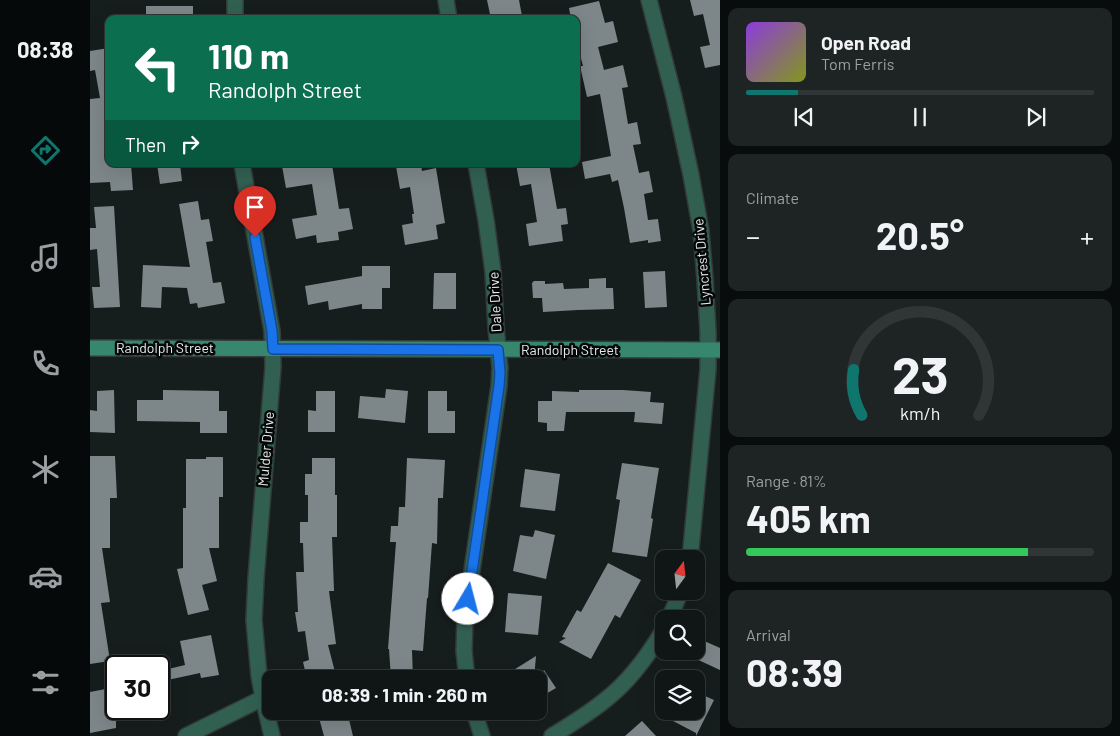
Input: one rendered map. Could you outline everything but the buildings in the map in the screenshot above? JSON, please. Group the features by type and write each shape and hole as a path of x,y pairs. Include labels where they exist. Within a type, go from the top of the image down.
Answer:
{"street":[{"path":"235,0 235,15"},
{"path":"446,0 448,15"},
{"name":"Lyncrest Drive","path":"649,0 692,175 701,232 714,350 702,437 691,550"},
{"name":"Mulder Drive","path":"243,167 272,331 273,349 273,375 254,601 257,658 262,691"},
{"name":"Dale Drive","path":"466,670 464,651 465,618 500,373 491,255 477,167"},
{"name":"Randolph Street","path":"90,348 714,350"},
{"path":"552,736 586,715 617,690 628,679 655,644"},
{"path":"186,736 262,698"},
{"name":"Mulder Drive","path":"268,720 272,736"},
{"path":"477,720 482,736"}],"route":[{"path":"255,237 272,331 273,349 498,350 499,386 468,599"}]}
